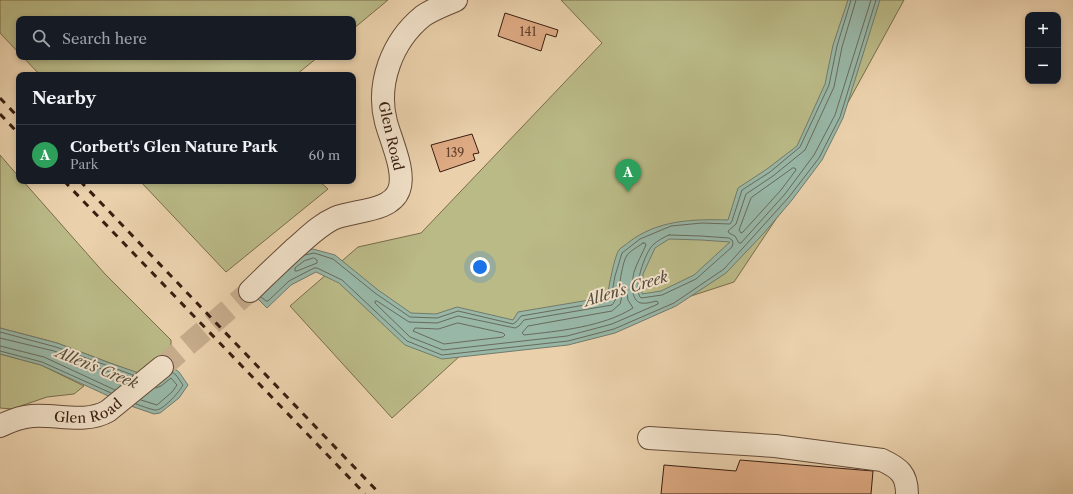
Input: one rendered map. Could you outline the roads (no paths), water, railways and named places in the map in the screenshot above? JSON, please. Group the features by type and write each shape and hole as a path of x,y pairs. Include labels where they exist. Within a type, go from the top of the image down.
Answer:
{"street":[{"name":"Glen Road","path":"250,291 325,222 347,214 381,206 394,200 400,188 400,172 382,102 382,93 386,73 396,50 412,27 423,16 436,8 456,0"},
{"name":"Glen Road","path":"0,426 32,416 98,416 108,412 158,370"},
{"path":"649,438 775,446 882,460 898,468 904,477 907,494"}],"water":[{"name":"Allen's Creek","path":"848,0 880,0 843,118 822,160 792,200 764,233 726,273 676,306 615,333 568,345 442,359 405,345 339,283 316,272 291,285 267,308 252,293 299,253 313,249 335,255 378,290 411,313 436,314 457,307 513,320 518,312 607,297 615,259 621,248 640,235 664,225 676,222 701,220 728,220 738,188 767,169 797,146 825,84 833,45","holes":["669,239 730,242 694,275 661,291 642,294 643,274 655,248"]},
{"name":"Allen's Creek","path":"0,328 57,343 156,379 171,366 179,372 188,385 179,398 160,413 154,414 128,405 41,365 0,354"}],"tunnel":[{"path":"162,367 250,291"}],"railway":[{"path":"0,98 16,115"},
{"path":"0,114 16,131"},
{"path":"67,184 365,494"},
{"path":"83,184 380,494"}],"place":[{"name":"Corbett's Glen Nature Park","path":"628,192"}]}
